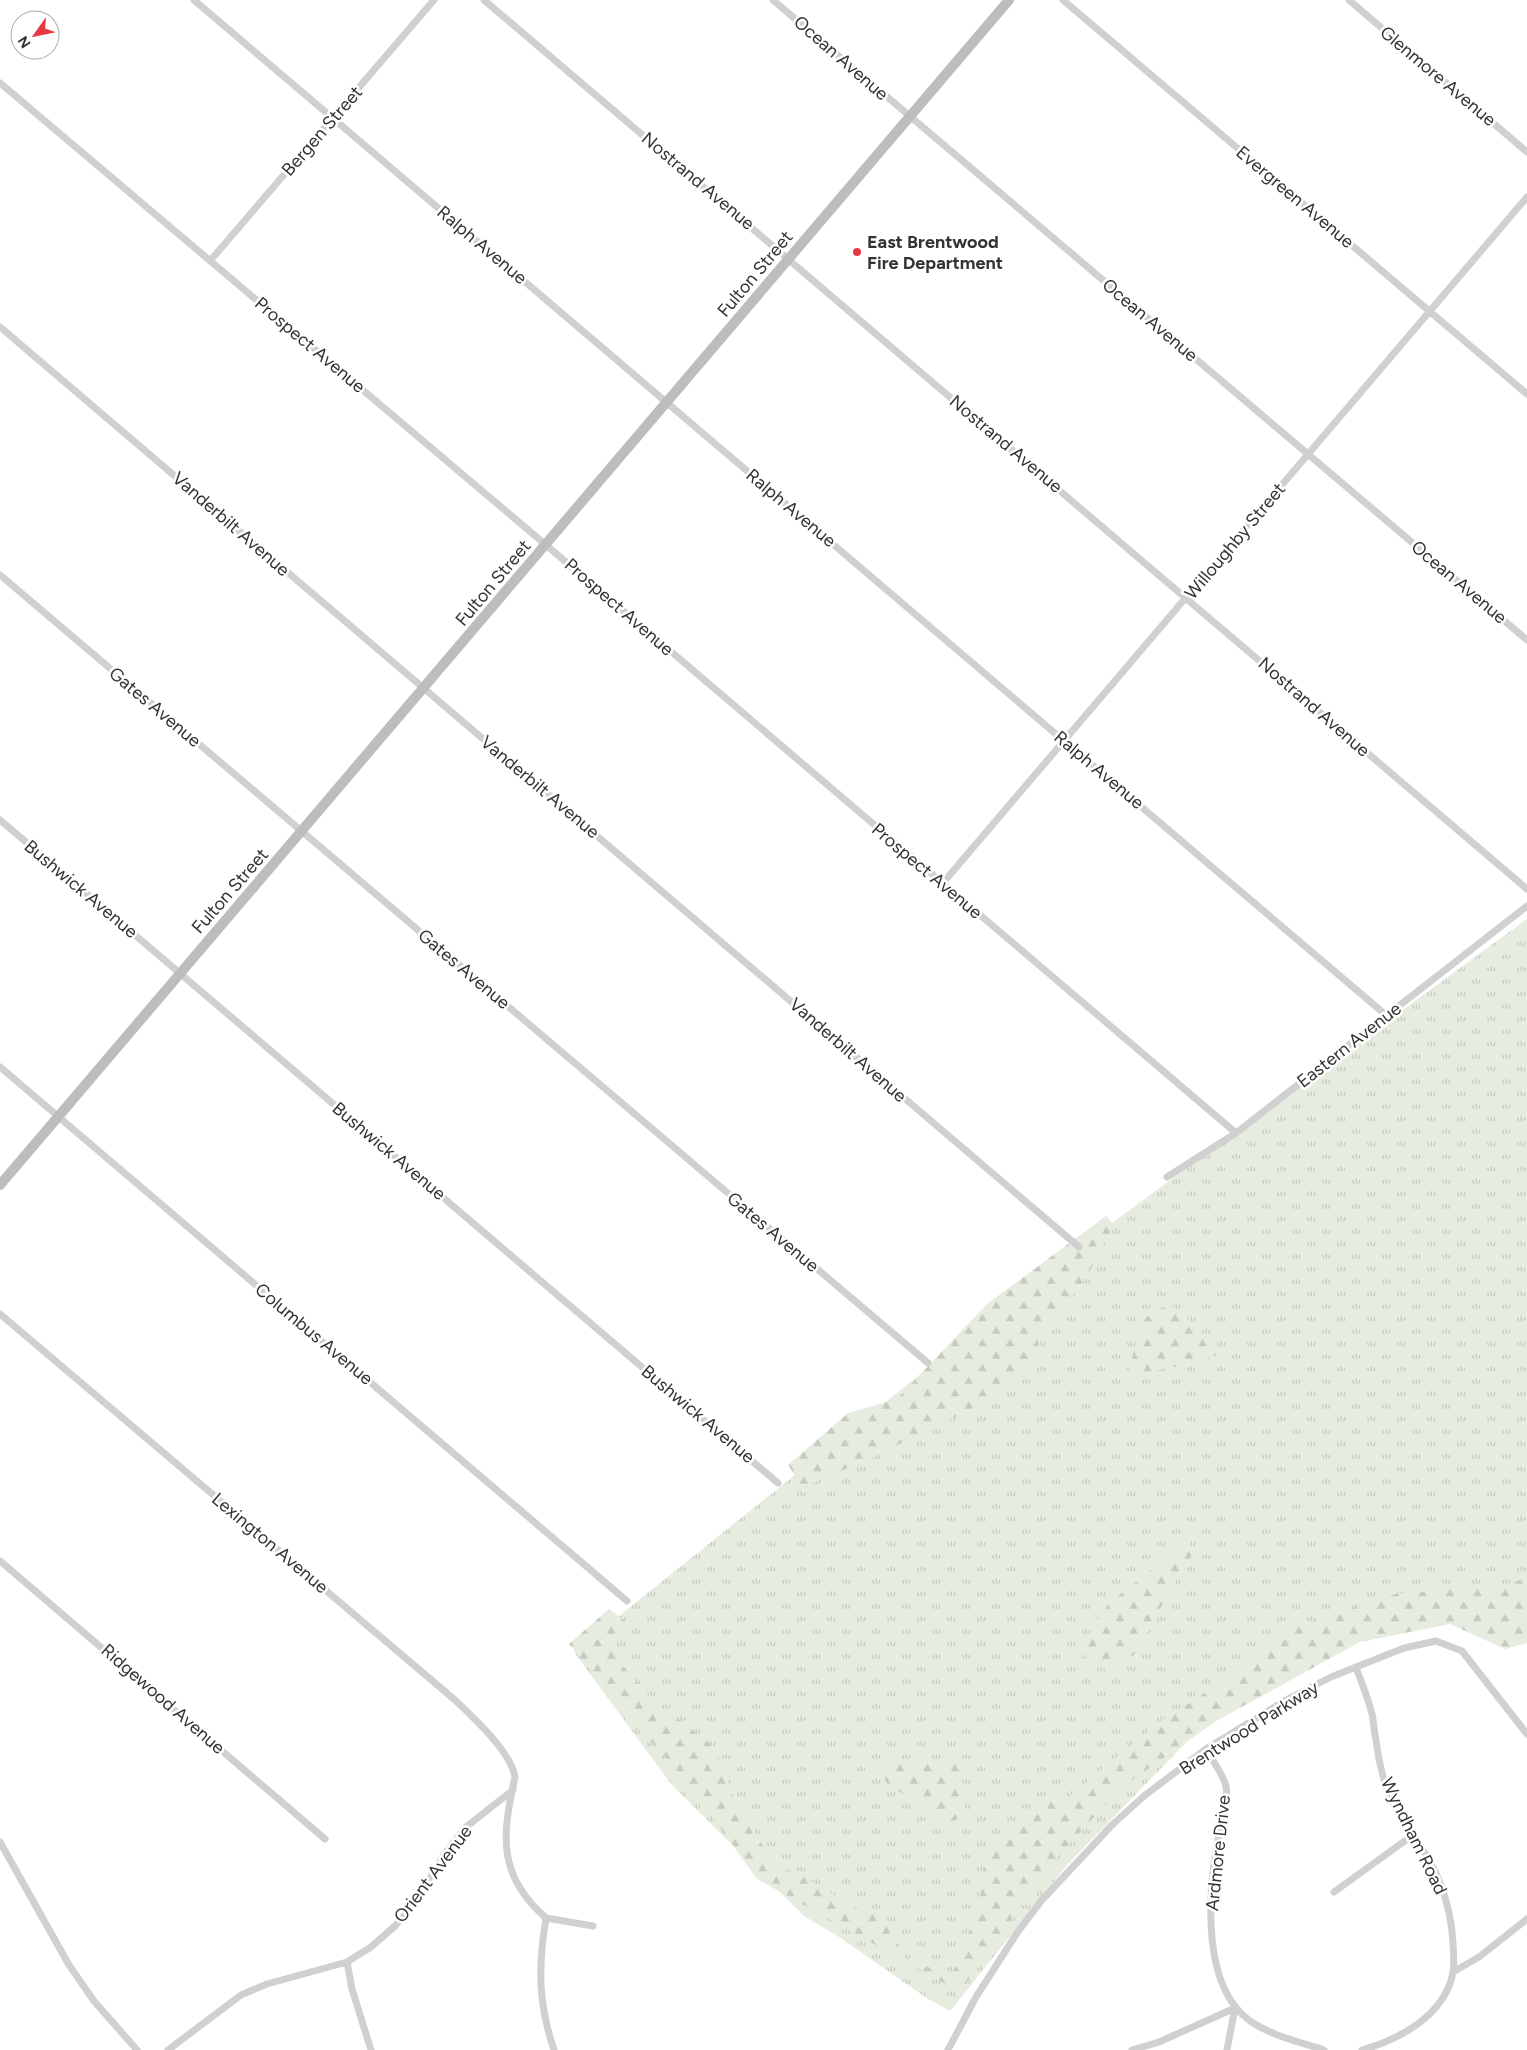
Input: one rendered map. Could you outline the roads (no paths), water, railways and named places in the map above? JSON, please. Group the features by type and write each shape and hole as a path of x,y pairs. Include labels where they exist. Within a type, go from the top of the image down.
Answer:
{"street":[{"name":"Ralph Avenue","path":"194,0 1387,1016"},
{"name":"Bergen Street","path":"210,261 434,0"},
{"name":"Nostrand Avenue","path":"484,0 1527,889"},
{"name":"Ocean Avenue","path":"773,0 1527,640"},
{"name":"Fulton Street","path":"0,1185 1009,0"},
{"name":"Evergreen Avenue","path":"1063,0 1527,394"},
{"name":"Glenmore Avenue","path":"1349,0 1527,152"},
{"name":"Prospect Avenue","path":"0,84 546,545 1236,1133"},
{"name":"Willoughby Street","path":"942,884 1527,197"},
{"name":"Vanderbilt Avenue","path":"0,327 1079,1247"},
{"name":"Gates Avenue","path":"0,575 928,1364"},
{"name":"Bushwick Avenue","path":"0,820 778,1483"},
{"name":"Eastern Avenue","path":"1167,1178 1236,1133 1527,906"},
{"name":"Columbus Avenue","path":"0,1067 627,1601"},
{"name":"Lexington Avenue","path":"0,1314 475,1719 514,1767 515,1777 505,1845 508,1863 513,1878 523,1895 546,1918"},
{"name":"Ridgewood Avenue","path":"0,1560 325,1839"},
{"name":"Brentwood Parkway","path":"948,2050 976,1997 1017,1933 1042,1900 1112,1825 1144,1796 1206,1750 1286,1700 1331,1677 1404,1648 1436,1641 1462,1652 1527,1734"},
{"name":"Wyndham Road","path":"1356,1668 1373,1715 1381,1768 1388,1792 1398,1812 1429,1861 1442,1889 1451,1920 1454,1948 1453,1972 1444,1994 1433,2009 1418,2024 1402,2035 1384,2044 1362,2050"},
{"name":"Ardmore Drive","path":"1206,1750 1226,1786 1226,1810 1216,1848 1212,1884 1211,1929 1218,1968 1225,1990 1235,2008 1251,2021 1268,2031 1324,2050"},
{"name":"Orient Avenue","path":"168,2050 242,1995 267,1984 347,1962 371,1947 396,1926 412,1907 444,1855 466,1827 512,1790"},
{"path":"1334,1892 1413,1835"},
{"path":"0,1842 69,1965 94,2001 137,2050"},
{"path":"554,2050 546,2027 542,2004 540,1958 546,1918 593,1926"},
{"path":"1453,1972 1479,1957 1527,1919"},
{"path":"347,1962 352,1989 371,2050"},
{"path":"1132,2050 1159,2042 1235,2008"},
{"path":"1227,2050 1235,2008"}],"place":[{"name":"East Brentwood Fire Department","path":"857,252"}]}
